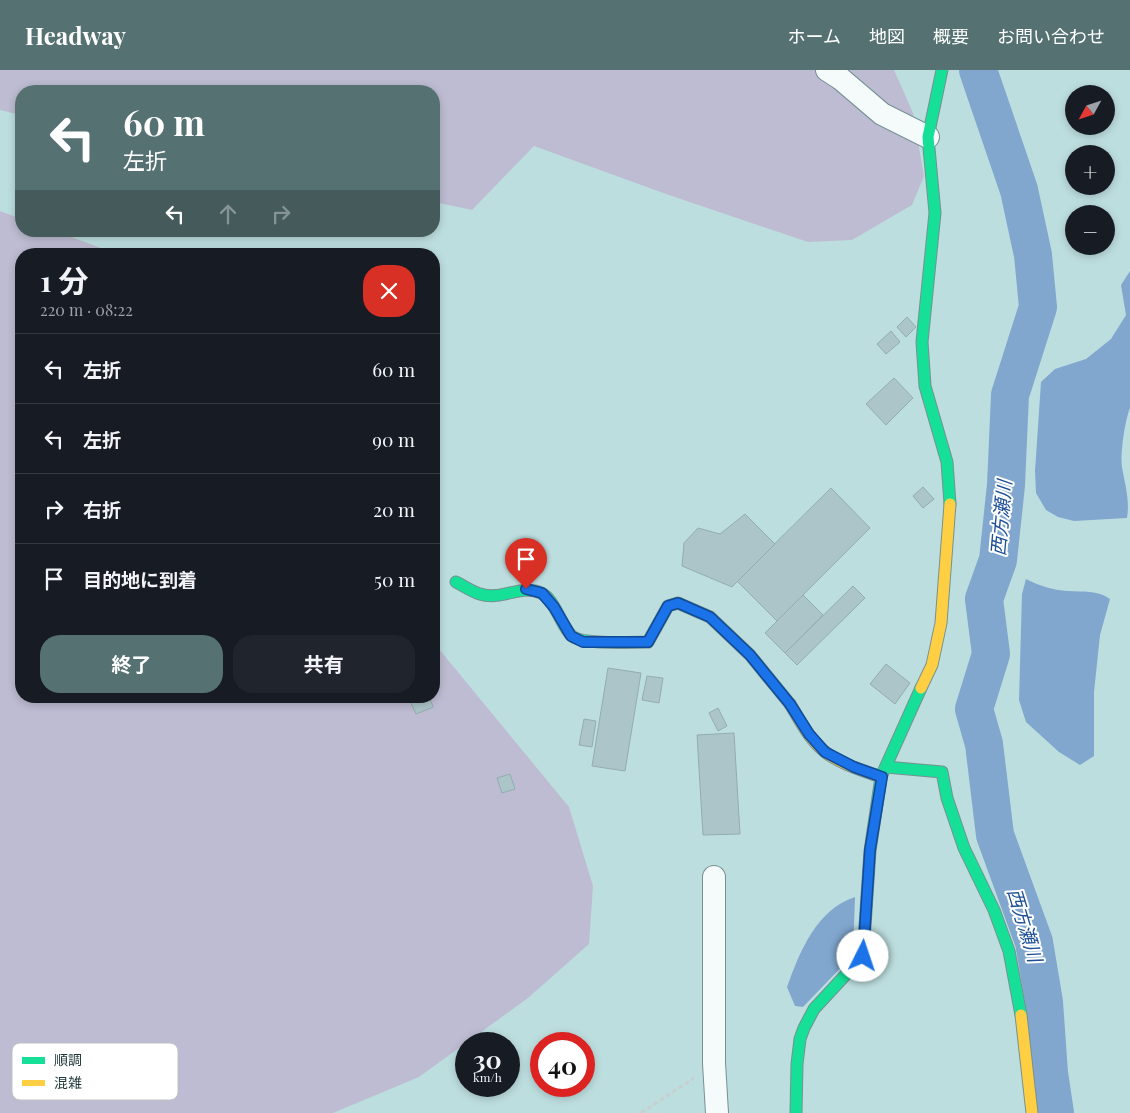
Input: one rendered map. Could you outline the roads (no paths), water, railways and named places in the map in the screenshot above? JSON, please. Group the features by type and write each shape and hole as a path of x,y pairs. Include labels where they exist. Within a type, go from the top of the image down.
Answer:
{"street":[{"path":"827,70 841,79 882,114 928,137"},
{"path":"796,1113 798,1048 809,1018 823,1000 853,970 863,956 870,850 884,772 932,665 941,623 950,502 947,462 925,386 922,342 935,213 928,137 942,70"},
{"path":"456,582 481,595 503,595 526,589 542,593 554,607 571,636 583,642 648,642 668,606 678,603 710,617 750,655 790,704 809,734 825,752 854,767 884,772 942,772 947,798 964,848 994,910 1009,951 1023,1024 1032,1113"},
{"path":"714,877 714,1063 717,1113"}],"water":[{"path":"1130,271 1130,408 1123,437 1122,454 1122,467 1128,499 1127,518 1074,521 1058,517 1046,510 1036,493 1035,471 1041,382 1055,369 1086,359 1111,339 1126,315 1121,285"},
{"path":"1026,579 1051,589 1095,593 1110,599 1100,635 1094,692 1094,756 1080,765 1059,752 1026,722 1019,700 1022,594"},
{"path":"855,897 853,955 803,1007 795,1006 787,987 811,933 830,911 841,903"}],"waterway":[{"name":"西方瀬川","path":"978,70 1019,190 1033,255 1038,307 1010,395 1006,485 998,560 984,599 991,654 974,709 984,744 995,835 1034,942 1044,1002 1049,1073 1055,1113"}]}
